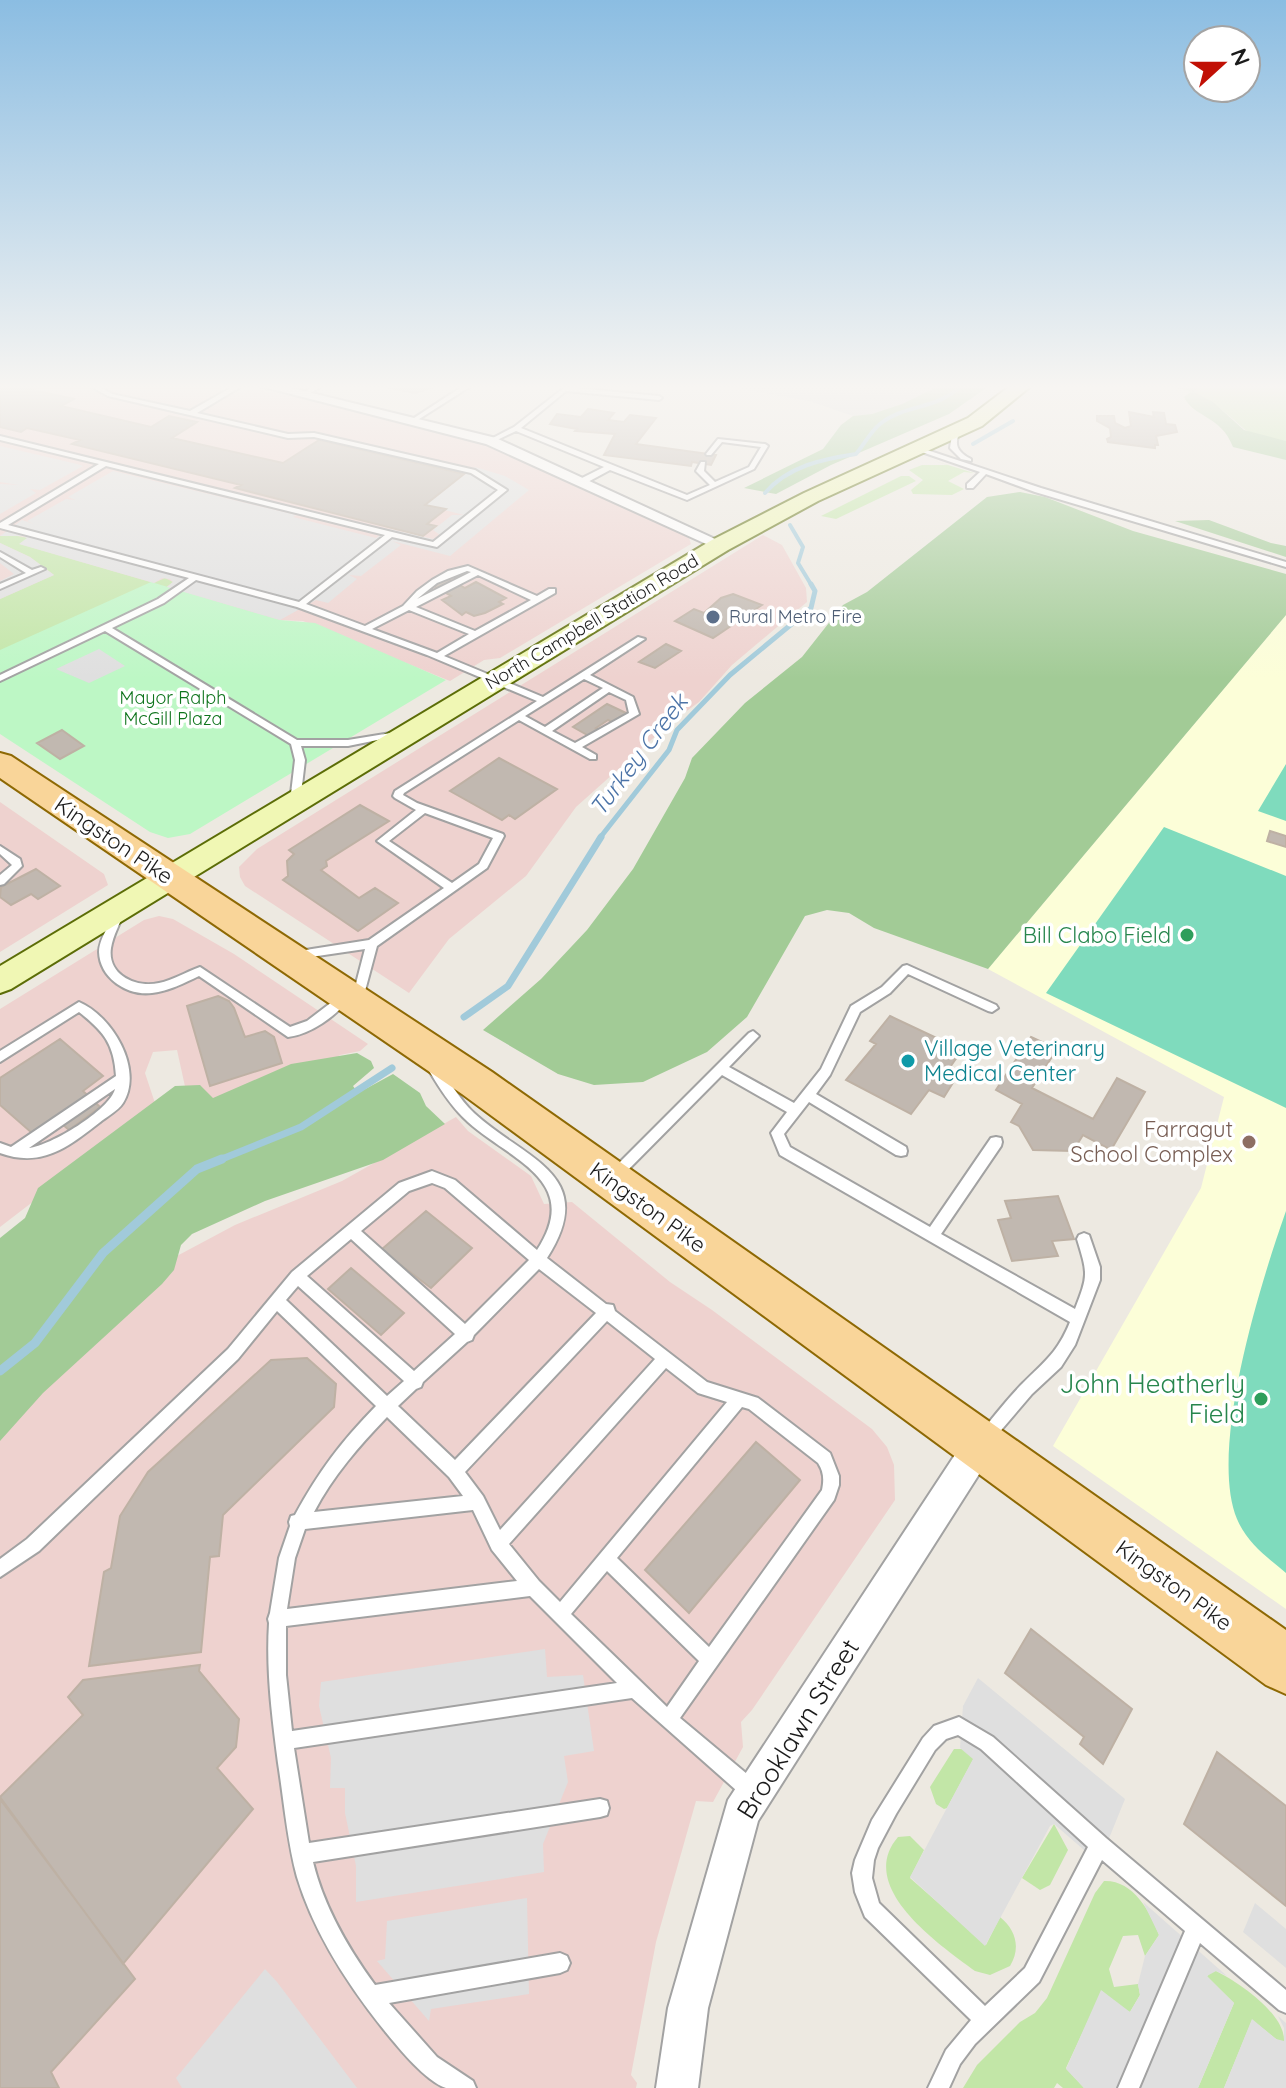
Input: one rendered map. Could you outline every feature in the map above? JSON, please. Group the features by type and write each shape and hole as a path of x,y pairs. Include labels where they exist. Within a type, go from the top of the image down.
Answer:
{"main road":[{"name":"North Campbell Station Road","path":"0,981 720,545 841,483"},
{"name":"Kingston Pike","path":"0,763 418,1043 1286,1665"}],"street":[{"path":"584,483 720,545"},
{"name":"Brooklawn Street","path":"677,2088 688,2008 741,1813 979,1446"}],"lane":[{"path":"0,525 71,483"},
{"path":"188,483 434,545 503,490 493,483"},
{"path":"651,483 687,498 717,483"},
{"path":"1023,483 1123,513"},
{"path":"1036,483 1286,565"},
{"path":"0,525 300,605 543,700"},
{"path":"300,605 391,534"},
{"path":"0,554 36,571 0,587"},
{"path":"365,629 478,572 536,599"},
{"path":"0,678 161,601 195,577"},
{"path":"437,656 552,591"},
{"path":"407,606 476,634"},
{"path":"106,628 295,743 366,741 417,727"},
{"path":"288,956 372,944 483,866 499,836 402,800 398,796 400,791 641,639"},
{"path":"575,747 634,714 633,702 584,675"},
{"path":"546,731 609,688"},
{"path":"518,716 593,757"},
{"path":"295,743 300,760 295,802"},
{"path":"424,809 382,841 452,888"},
{"path":"0,849 16,861 17,866 0,881"},
{"path":"120,909 105,952 113,975 130,989 157,988 200,971 288,1032 309,1025 353,999 372,944"},
{"path":"992,1008 907,969 886,990 855,1009 826,1072 777,1133 785,1151 1078,1319"},
{"path":"0,1057 79,1006 113,1039 123,1077 6,1150"},
{"path":"610,1179 753,1036"},
{"path":"418,1043 471,1119 522,1156 551,1182 559,1203 558,1220 539,1260 467,1335 387,1408 321,1483 297,1522 276,1619 277,1680 301,1854 315,1900 345,1959 372,1996 431,2065 466,2088"},
{"path":"722,1069 795,1110"},
{"path":"807,1095 901,1151"},
{"path":"932,1236 996,1142"},
{"path":"0,1569 33,1545 222,1365 297,1276 404,1187 432,1177 450,1184 539,1260 608,1310 703,1388 753,1403 824,1458 832,1483 828,1494 668,1720"},
{"path":"351,1231 467,1335"},
{"path":"979,1446 1027,1389 1056,1362 1070,1340 1093,1280 1093,1267 1084,1239"},
{"path":"297,1276 416,1382"},
{"path":"278,1302 455,1471 477,1502 498,1544 533,1587 668,1720 753,1792"},
{"path":"455,1471 608,1310"},
{"path":"498,1544 666,1358"},
{"path":"561,1613 739,1399"},
{"path":"297,1522 477,1502"},
{"path":"606,1559 710,1660"},
{"path":"276,1619 533,1587"},
{"path":"284,1741 635,1689"},
{"path":"986,2021 872,1910 864,1890 862,1871 866,1850 929,1744 940,1732 959,1726 987,1743 1099,1845 1286,2003"},
{"path":"301,1854 600,1808"},
{"path":"938,2088 953,2057 1032,1975 1099,1845"},
{"path":"1128,2088 1197,1927"},
{"path":"372,1996 560,1963"}],"shaded area":[{"path":"0,483 573,483 689,538 691,544 500,658 484,660 450,681 303,621 280,620 0,671"},
{"path":"9,483 52,483 40,490 30,489 36,493 0,514 0,484 19,485"},
{"path":"91,483 165,483 376,538 390,529 433,539 440,535 433,530 452,515 464,515 425,505 453,483 518,483 529,490 450,556 392,541 401,545 361,576 349,575 357,579 328,603 316,600 280,620 167,587 173,582 170,579 162,578 154,583 19,544 27,538 23,536 0,536 22,520 34,524 27,521 66,499 76,500 68,497"},
{"path":"763,535 782,545 806,588 807,602 732,665 699,702 669,724 576,807 526,876 449,939 409,993 245,886 239,867 257,849"},
{"path":"0,543 30,557 54,575 0,599 0,581 14,574 0,563"},
{"name":"Farragut School Complex","path":"1286,615 1286,1609 1053,1446 1201,1188 1224,1097 988,969"},
{"path":"99,649 125,666 89,683 56,669"},
{"path":"0,802 104,874 108,885 0,952"},
{"path":"159,916 173,919 234,954 368,1044 360,1051 340,1055 311,1077 236,1098 188,1100 177,1050 153,1052 145,1073 159,1115 86,1161 0,1227 0,1009 144,920"},
{"path":"456,1117 468,1131 531,1176 544,1204 572,1202 670,1282 872,1429 887,1447 894,1465 895,1500 741,1722 743,1747 713,1802 696,1801 656,1942 631,2075 637,2083 636,2088 0,2088 0,1433 175,1257 235,1225 342,1181"},
{"path":"545,1649 547,1677 583,1675 594,1751 564,1756 568,1782 543,1844 544,1872 356,1902 356,1866 345,1813 345,1788 330,1788 331,1758 319,1706 321,1682"},
{"path":"978,1678 1125,1799 1099,1863 1054,1824 1050,1826 985,1946 910,1877 973,1759 960,1748 963,1706"},
{"path":"527,1898 529,1994 431,2009 429,2021 377,1961 385,1959 387,1921"},
{"path":"1143,1902 1227,1976 1216,1971 1207,1976 1234,2003 1198,2088 1084,2088 1066,2069 1101,1990 1130,2012 1140,1995 1138,1984 1145,1956 1159,1935"},
{"path":"1255,1903 1286,1929 1286,1968 1243,1932"},
{"path":"265,1969 357,2088 182,2088 176,2078"},
{"path":"1278,2016 1286,2023 1286,2088 1224,2088 1252,2019 1276,2039 1284,2041 1284,2028"}],"green space":[{"path":"753,483 796,483 776,494 744,488"},
{"path":"886,483 911,483 836,519 821,516"},
{"path":"919,483 953,483 964,489 952,495 913,494 911,490"},
{"path":"1020,492 1045,497 1133,531 1286,574 1286,615 988,969 874,928 849,913 827,910 805,916 747,1017 707,1052 643,1082 594,1085 558,1074 483,1030 541,979 587,930 633,869 685,778 692,758 745,703 802,657 843,605 867,592 987,497"},
{"path":"1209,520 1286,546 1286,557 1175,521"},
{"path":"0,536 28,538 20,544 154,583 165,578 173,582 152,598 0,671 0,599 54,575 30,557 0,543"},
{"name":"Mayor Ralph McGill Plaza","path":"151,582 280,620 315,623 446,680 190,834 168,838 150,832 0,734 0,650"},
{"path":"1286,764 1286,821 1258,811"},
{"name":"Bill Clabo Field","path":"1164,827 1286,876 1286,1108 1046,993"},
{"path":"357,1053 371,1061 374,1068 353,1086 358,1093 393,1074 420,1093 426,1106 445,1124 383,1160 265,1201 192,1234 181,1245 174,1270 162,1284 43,1393 0,1441 0,1238 25,1218 38,1188 175,1086 200,1085 213,1098 291,1064"},
{"name":"John Heatherly Field","path":"1286,1211 1286,1573 1241,1528 1230,1489 1229,1451 1241,1365"},
{"path":"954,1749 963,1749 974,1758 944,1809 936,1804 930,1787"},
{"path":"1054,1824 1068,1850 1050,1885 1040,1890 1022,1878"},
{"path":"910,1836 924,1850 910,1878 986,1945 1000,1917 1015,1940 1015,1953 1010,1966 990,1975 975,1971 907,1913 894,1895 887,1875 888,1856 898,1837"},
{"path":"1104,1881 1114,1882 1132,1891 1151,1916 1159,1935 1145,1956 1138,1935 1123,1936 1109,1969 1114,1987 1138,1984 1140,1995 1130,2012 1102,1991 1066,2068 1084,2088 1063,2088 1057,2083 1054,2088 963,2088 977,2065 1020,2022 1035,2013 1047,1998 1095,1893"},
{"path":"1216,1971 1248,1991 1269,2010 1283,2031 1284,2042 1252,2020 1224,2088 1198,2088 1234,2003 1207,1977 1209,1972"}],"building":[{"path":"235,483 452,483 425,505 446,509 427,524 436,526 423,536 235,488 241,485"},
{"path":"447,578 465,588 476,582 506,598 499,602 503,604 485,613 474,616 466,612 462,615 442,600 451,596 432,585"},
{"name":"Rural Metro Fire","path":"733,594 762,605 713,638 675,621 694,609 704,613 721,598"},
{"path":"666,644 681,651 655,668 639,662"},
{"path":"607,704 626,713 596,728 601,730 591,737 573,727"},
{"path":"62,730 84,746 60,759 37,743"},
{"path":"499,758 557,789 515,819 509,815 502,820 450,791"},
{"path":"360,805 389,821 326,861 327,866 321,870 359,898 375,888 398,903 358,931 283,880 288,876 287,861 294,854 289,850"},
{"path":"1270,831 1286,836 1286,847 1267,841"},
{"path":"36,869 60,886 38,899 31,894 11,905 0,897 1,887"},
{"path":"218,996 229,1001 234,1008 245,1037 265,1031 274,1037 282,1063 210,1086 187,1006"},
{"name":"Village Veterinary Medical Center","path":"890,1016 962,1050 946,1073 956,1078 944,1097 929,1090 911,1114 846,1080 876,1044 870,1041"},
{"path":"1031,1037 1057,1049 1032,1088 1093,1119 1117,1078 1145,1092 1111,1150 1083,1135 1073,1151 1033,1150 1019,1126 1011,1122 1022,1104 996,1090"},
{"path":"60,1039 103,1076 83,1091 100,1107 69,1130 54,1117 32,1133 0,1105 0,1078"},
{"path":"1058,1196 1074,1239 1052,1241 1058,1256 1012,1261 998,1220 1011,1218 1005,1201"},
{"path":"426,1211 472,1248 431,1288 381,1250"},
{"path":"351,1268 404,1313 381,1335 328,1289"},
{"path":"307,1358 336,1384 334,1407 223,1515 219,1556 210,1557 201,1652 89,1666 104,1572 111,1568 120,1516 148,1472 271,1360"},
{"path":"756,1442 800,1480 689,1613 645,1570"},
{"path":"1031,1629 1132,1709 1103,1764 1080,1744 1084,1737 1005,1673"},
{"path":"200,1665 199,1671 239,1719 236,1747 217,1768 253,1809 123,1964 0,1797 83,1715 68,1697 83,1680"},
{"path":"1217,1752 1286,1806 1286,1906 1184,1824"},
{"path":"0,1799 135,1979 51,2072 59,2088 0,2088"}],"waterway":[{"name":"Turkey Creek","path":"765,493 775,483"},
{"name":"Turkey Creek","path":"790,525 803,547 798,563 812,586"},
{"name":"Turkey Creek","path":"599,839 669,750 677,730 730,675 811,608 815,591 811,584"},
{"name":"Turkey Creek","path":"464,1017 508,986 601,837"},
{"name":"Turkey Creek","path":"217,1161 301,1127 392,1068"},
{"name":"Turkey Creek","path":"217,1161 222,1159"},
{"name":"Turkey Creek","path":"0,1371 35,1343 103,1253 197,1169 217,1161"}],"place":[{"name":"Rural Metro Fire","path":"713,617"},
{"name":"Bill Clabo Field","path":"1187,935"},
{"name":"Village Veterinary Medical Center","path":"908,1061"},
{"name":"Farragut School Complex","path":"1249,1142"},
{"name":"John Heatherly Field","path":"1261,1399"}]}
